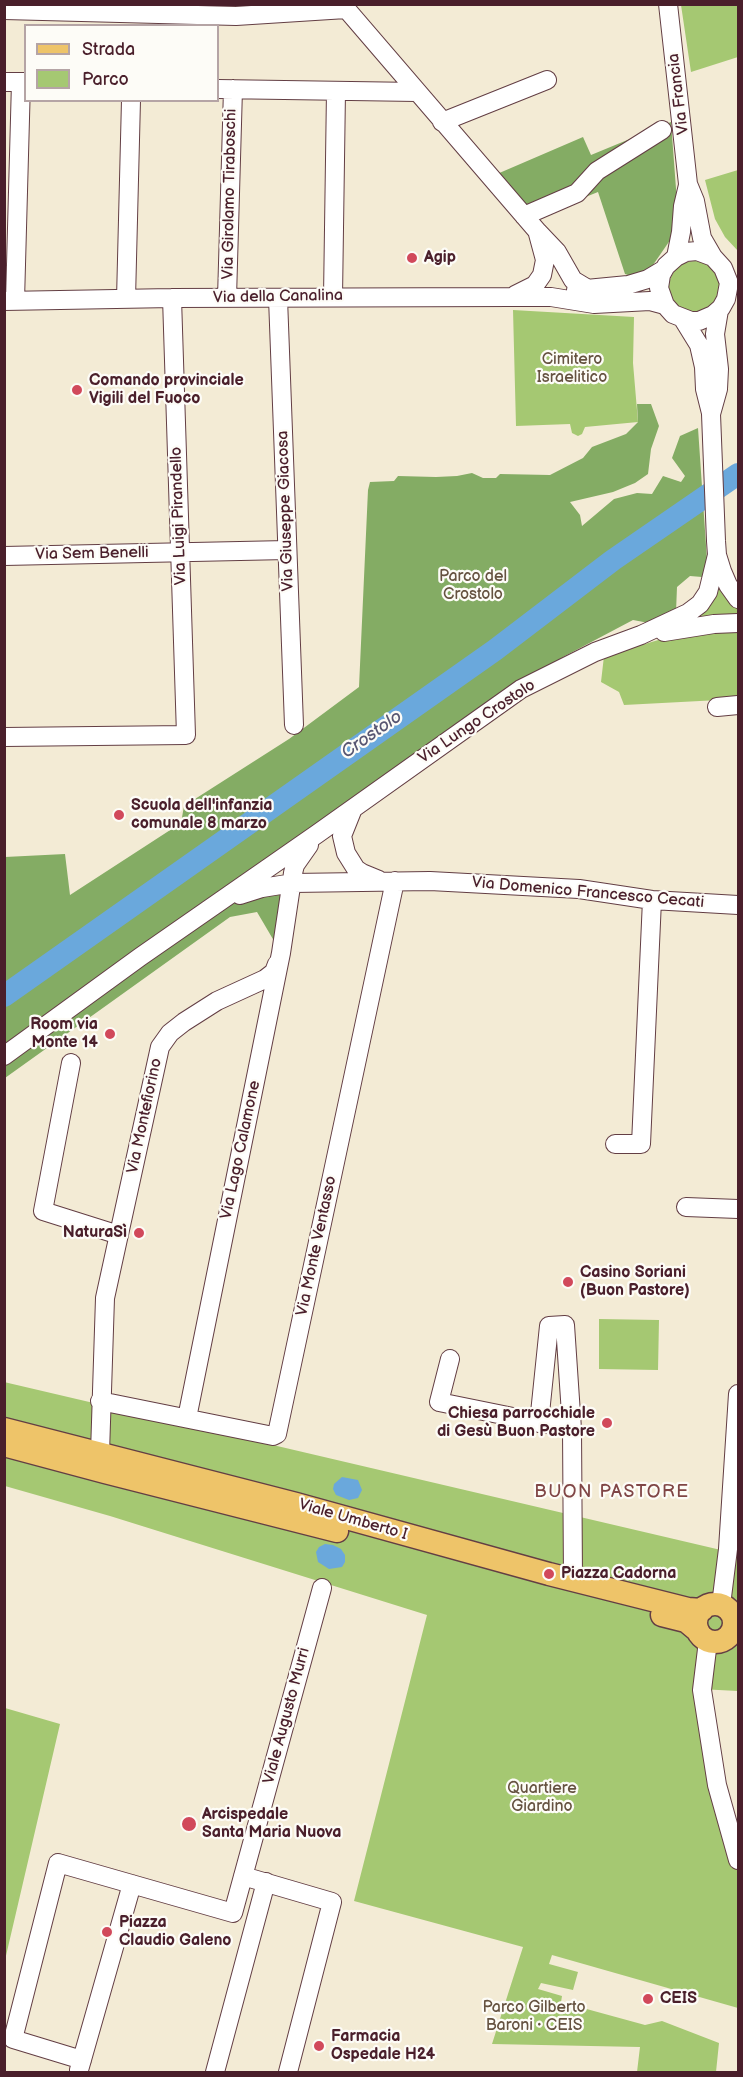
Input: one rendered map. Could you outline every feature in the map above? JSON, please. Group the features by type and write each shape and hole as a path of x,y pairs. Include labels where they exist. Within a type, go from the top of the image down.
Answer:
{"main road":[{"name":"Viale Umberto I","path":"4,1429 688,1609 721,1625"},
{"name":"Viale Umberto I","path":"4,1444 686,1621 721,1625"}],"street":[{"name":"Via Francia","path":"668,4 688,184 695,201 702,238 725,267 729,283 727,305 715,334 719,380 711,414"},
{"path":"4,10 236,16 344,7 557,252 573,280 588,289"},
{"path":"442,122 547,80"},
{"path":"10,301 16,274 17,82"},
{"path":"225,89 417,92"},
{"name":"Via Girolamo Tiraboschi","path":"225,89 227,298"},
{"path":"333,297 336,91"},
{"path":"126,299 131,102"},
{"path":"524,216 577,193 597,171 662,130"},
{"name":"Via Francia","path":"665,305 659,288 681,232 688,184"},
{"path":"511,297 535,285 542,275 545,254 538,232"},
{"path":"670,263 686,252 697,251 725,267"},
{"name":"Via della Canalina","path":"551,297 577,290 628,285 648,279 670,263"},
{"name":"Via della Canalina","path":"10,301 172,298 551,297 594,304 650,301 665,305"},
{"name":"Via Luigi Pirandello","path":"4,737 186,735 172,298"},
{"name":"Via Giuseppe Giacosa","path":"278,298 294,725"},
{"path":"665,305 673,314 683,319 699,321 727,305"},
{"path":"683,319 696,336 702,355 705,389 711,414"},
{"name":"Via Lungo Crostolo","path":"4,1056 521,689 595,652 641,635 688,613 700,604 712,582 716,548 711,414"},
{"name":"Via Lungo Crostolo","path":"716,548 728,585 738,599"},
{"name":"Via Sem Benelli","path":"4,556 288,550"},
{"name":"Via Lungo Crostolo","path":"641,635 738,622"},
{"path":"717,707 738,705"},
{"path":"353,809 342,836 346,854 351,863 362,873 388,881"},
{"name":"Via Lungo Crostolo","path":"223,900 262,888 293,883 296,865 317,834"},
{"name":"Via Monte Ventasso","path":"100,1401 273,1436 277,1434 388,881"},
{"name":"Via Domenico Francesco Cecati","path":"293,883 481,882 579,889 652,900 738,905"},
{"name":"Via Lago Calamone","path":"187,1418 281,953 293,883"},
{"path":"615,1144 641,1144 652,900"},
{"name":"Via Montefiorino","path":"100,1453 105,1298 157,1058 164,1040 202,1009 265,979 274,972 281,953"},
{"path":"71,1063 43,1211 119,1235"},
{"path":"686,1207 738,1209"},
{"path":"539,1423 549,1326 566,1325 572,1429 573,1579"},
{"path":"450,1359 439,1402 572,1429"},
{"path":"738,1394 733,1548 721,1625 702,1690 717,1785 738,1860"},
{"name":"Viale Augusto Murri","path":"132,1884 233,1913 322,1588"},
{"path":"58,1863 132,1884 81,2065 15,2048 13,2039 58,1863"},
{"path":"243,1875 332,1902 288,2073"},
{"path":"215,2073 266,1882"}],"green space":[{"path":"681,5 738,5 738,57 691,72"},
{"path":"671,122 677,202 675,233 653,265 634,277 625,274 598,192 533,218 497,174 583,137 591,155"},
{"path":"738,170 738,251 725,237 715,219 705,180"},
{"path":"695,261 705,263 713,269 719,277 721,287 719,297 713,305 705,311 695,313 685,311 677,305 671,297 669,287 671,277 677,269 685,263"},
{"name":"Cimitero Israelitico","path":"513,310 634,317 633,363 638,422 585,427 582,434 578,436 572,433 570,424 516,426"},
{"name":"Parco del Crostolo","path":"637,404 651,404 659,426 651,449 648,474 635,483 613,492 570,502 580,515 582,526 614,499 637,493 652,494 663,476 681,482 685,476 672,458 680,436 698,428 707,560 702,577 690,576 677,587 676,612 649,623 633,620 563,657 214,901 283,888 277,946 257,912 230,917 5,1078 5,857 65,854 70,895 181,823 184,806 289,739 359,687 370,482 394,481 398,476 436,477 472,473 483,478 496,478 500,474 550,475 583,458 592,447 626,434 638,422"},
{"path":"719,578 738,608 738,617 684,621"},
{"path":"738,629 738,699 624,705 619,692 601,682 604,656 672,636"},
{"path":"599,1319 659,1320 658,1370 599,1369"},
{"path":"4,1382 738,1554 738,1691 699,1689 716,1791 738,1874 738,2008 552,1955 549,1964 578,1972 573,1990 541,1983 538,1989 562,1996 561,2002 645,2025 662,2021 719,2043 716,2072 637,2072 640,2047 492,2044 523,1947 354,1901 427,1615 110,1516 5,1486"},
{"path":"4,1708 60,1724 5,1960"}],"water":[{"path":"342,1477 358,1480 362,1490 358,1498 349,1500 336,1495 333,1489 334,1484"},
{"path":"325,1544 341,1549 345,1555 342,1567 329,1569 318,1562 316,1552"}],"waterway":[{"name":"Crostolo","path":"4,996 495,650 613,560 738,474"}],"place":[{"name":"Agip","path":"412,258"},
{"name":"Comando provinciale Vigili del Fuoco","path":"77,390"},
{"name":"Scuola dell'infanzia comunale 8 marzo","path":"119,815"},
{"name":"Room via Monte 14","path":"110,1034"},
{"name":"NaturaSì","path":"139,1233"},
{"name":"Casino Soriani (Buon Pastore)","path":"568,1282"},
{"name":"Chiesa parrocchiale di Gesù Buon Pastore","path":"607,1423"},
{"name":"Piazza Cadorna","path":"549,1574"},
{"name":"Arcispedale Santa Maria Nuova","path":"189,1824"},
{"name":"Piazza Claudio Galeno","path":"107,1932"},
{"name":"CEIS","path":"648,1999"},
{"name":"Farmacia Ospedale H24","path":"319,2046"}],"district":[{"name":"BUON PASTORE","path":"612,1492"}],"park label":[{"name":"Quartiere Giardino","path":"542,1798"},
{"name":"Parco Gilberto Baroni • CEIS","path":"534,2017"}]}
